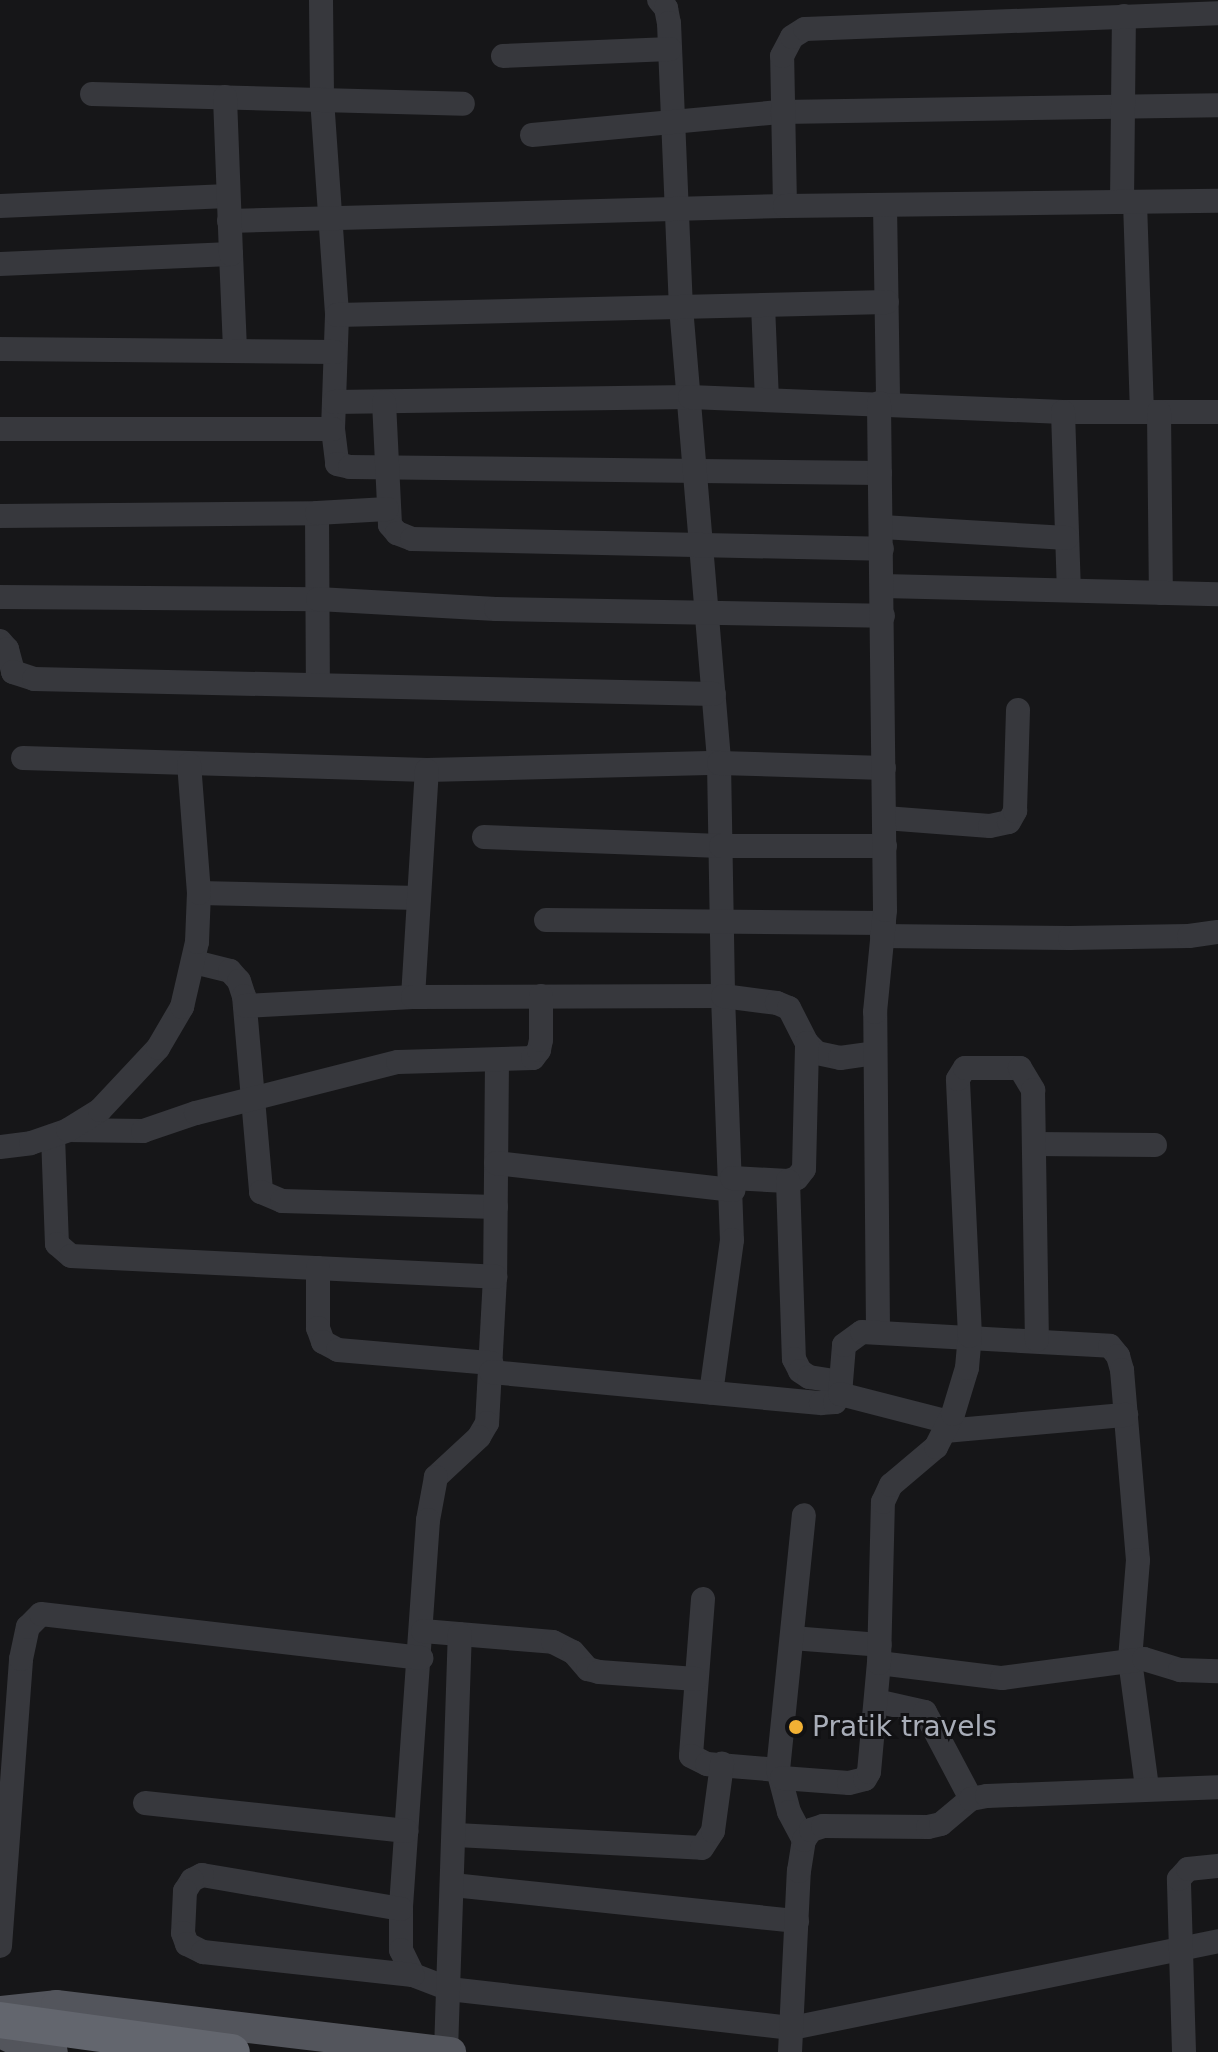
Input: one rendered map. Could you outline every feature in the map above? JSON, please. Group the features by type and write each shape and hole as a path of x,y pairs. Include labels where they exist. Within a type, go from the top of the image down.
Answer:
{"highway":[{"path":"0,2020 232,2052"}],"main road":[{"path":"0,2011 56,2005 448,2052"},
{"path":"0,2033 35,2049 53,2052"}],"street":[{"path":"321,0 322,99 337,315 333,429 337,464 880,473"},
{"path":"659,0 666,8 670,49 681,307 719,763 732,1240 711,1393"},
{"path":"785,206 782,56 792,37 805,29 1218,13"},
{"path":"1124,16 1123,108 1128,202 1150,412 1161,593"},
{"path":"503,56 670,49"},
{"path":"92,94 463,104"},
{"path":"225,97 235,351"},
{"path":"532,135 782,112 1218,105"},
{"path":"0,206 228,196"},
{"path":"229,221 785,206 1218,201"},
{"path":"878,1331 875,1053 885,846 880,473 887,302 885,205"},
{"path":"0,264 231,254"},
{"path":"337,315 887,302"},
{"path":"763,305 767,400"},
{"path":"0,349 335,352"},
{"path":"334,402 690,397 1063,412 1218,412"},
{"path":"384,402 390,525 397,533 412,539 702,544 882,538 1067,538"},
{"path":"1063,412 1069,590"},
{"path":"0,429 333,429"},
{"path":"0,516 317,513 387,509"},
{"path":"317,513 318,683"},
{"path":"883,586 1218,594"},
{"path":"0,597 318,599 705,615 883,616"},
{"path":"0,641 7,649 13,672 34,679 714,694"},
{"path":"885,818 990,826 1009,822 1015,811 1018,710"},
{"path":"23,758 427,770 719,763 884,768"},
{"path":"61,1133 100,1110 158,1048 182,1007 194,962 199,893 189,764"},
{"path":"413,997 427,770"},
{"path":"484,837 721,846 885,846"},
{"path":"199,893 419,898"},
{"path":"546,920 1100,937 1218,932"},
{"path":"194,962 230,971 239,981 245,1006 257,1179 261,1192 271,1198 496,1207"},
{"path":"0,1147 61,1133 135,1132 398,1062 533,1058 539,1050 541,996"},
{"path":"245,1006 413,997 723,996 777,1003 789,1008 807,1043 807,1155 804,1169 797,1178 732,1184 496,1163"},
{"path":"807,1043 828,1057 875,1053"},
{"path":"413,1975 401,1950 401,1909 423,1631 428,1520 436,1477 479,1437 487,1423 495,1277 497,1060"},
{"path":"703,1599 691,1756 696,1761 780,1774 849,1783 865,1779 869,1772 876,1701 883,1502 891,1485 921,1462 947,1427 967,1368 970,1336 960,1071 977,1067 1020,1068 1033,1090 1037,1340"},
{"path":"61,1133 56,1230 57,1244 63,1252 86,1257 495,1277"},
{"path":"1034,1144 1155,1145"},
{"path":"788,1181 794,1359 800,1371 809,1377 947,1427 1126,1415"},
{"path":"318,1268 318,1328 323,1342 338,1350 711,1393 835,1402 841,1388 844,1345 862,1332 1110,1346 1118,1356 1122,1370 1126,1415 1138,1560 1130,1660 1147,1788"},
{"path":"804,1515 780,1774 785,1802 804,1840"},
{"path":"0,1946 21,1659 28,1627 41,1614 421,1658"},
{"path":"423,1631 553,1642 573,1652 588,1669 599,1672 696,1679"},
{"path":"448,2052 460,1634"},
{"path":"792,1638 1002,1678 1130,1660 1159,1662 1180,1670 1218,1671"},
{"path":"876,1701 925,1712 971,1799"},
{"path":"456,1835 702,1848 713,1831 722,1764"},
{"path":"791,2040 804,1840 811,1830 823,1826 889,1828 941,1824 971,1799 1147,1788 1218,1787"},
{"path":"145,1803 407,1831"},
{"path":"1184,2052 1179,1879 1188,1869 1218,1866"},
{"path":"401,1909 202,1875 192,1880 185,1891 183,1933 194,1950 413,1975 449,1989 791,2040 1218,1941"},
{"path":"453,1885 797,1921"}],"place":[{"name":"Pratik travels","path":"796,1727"}]}
